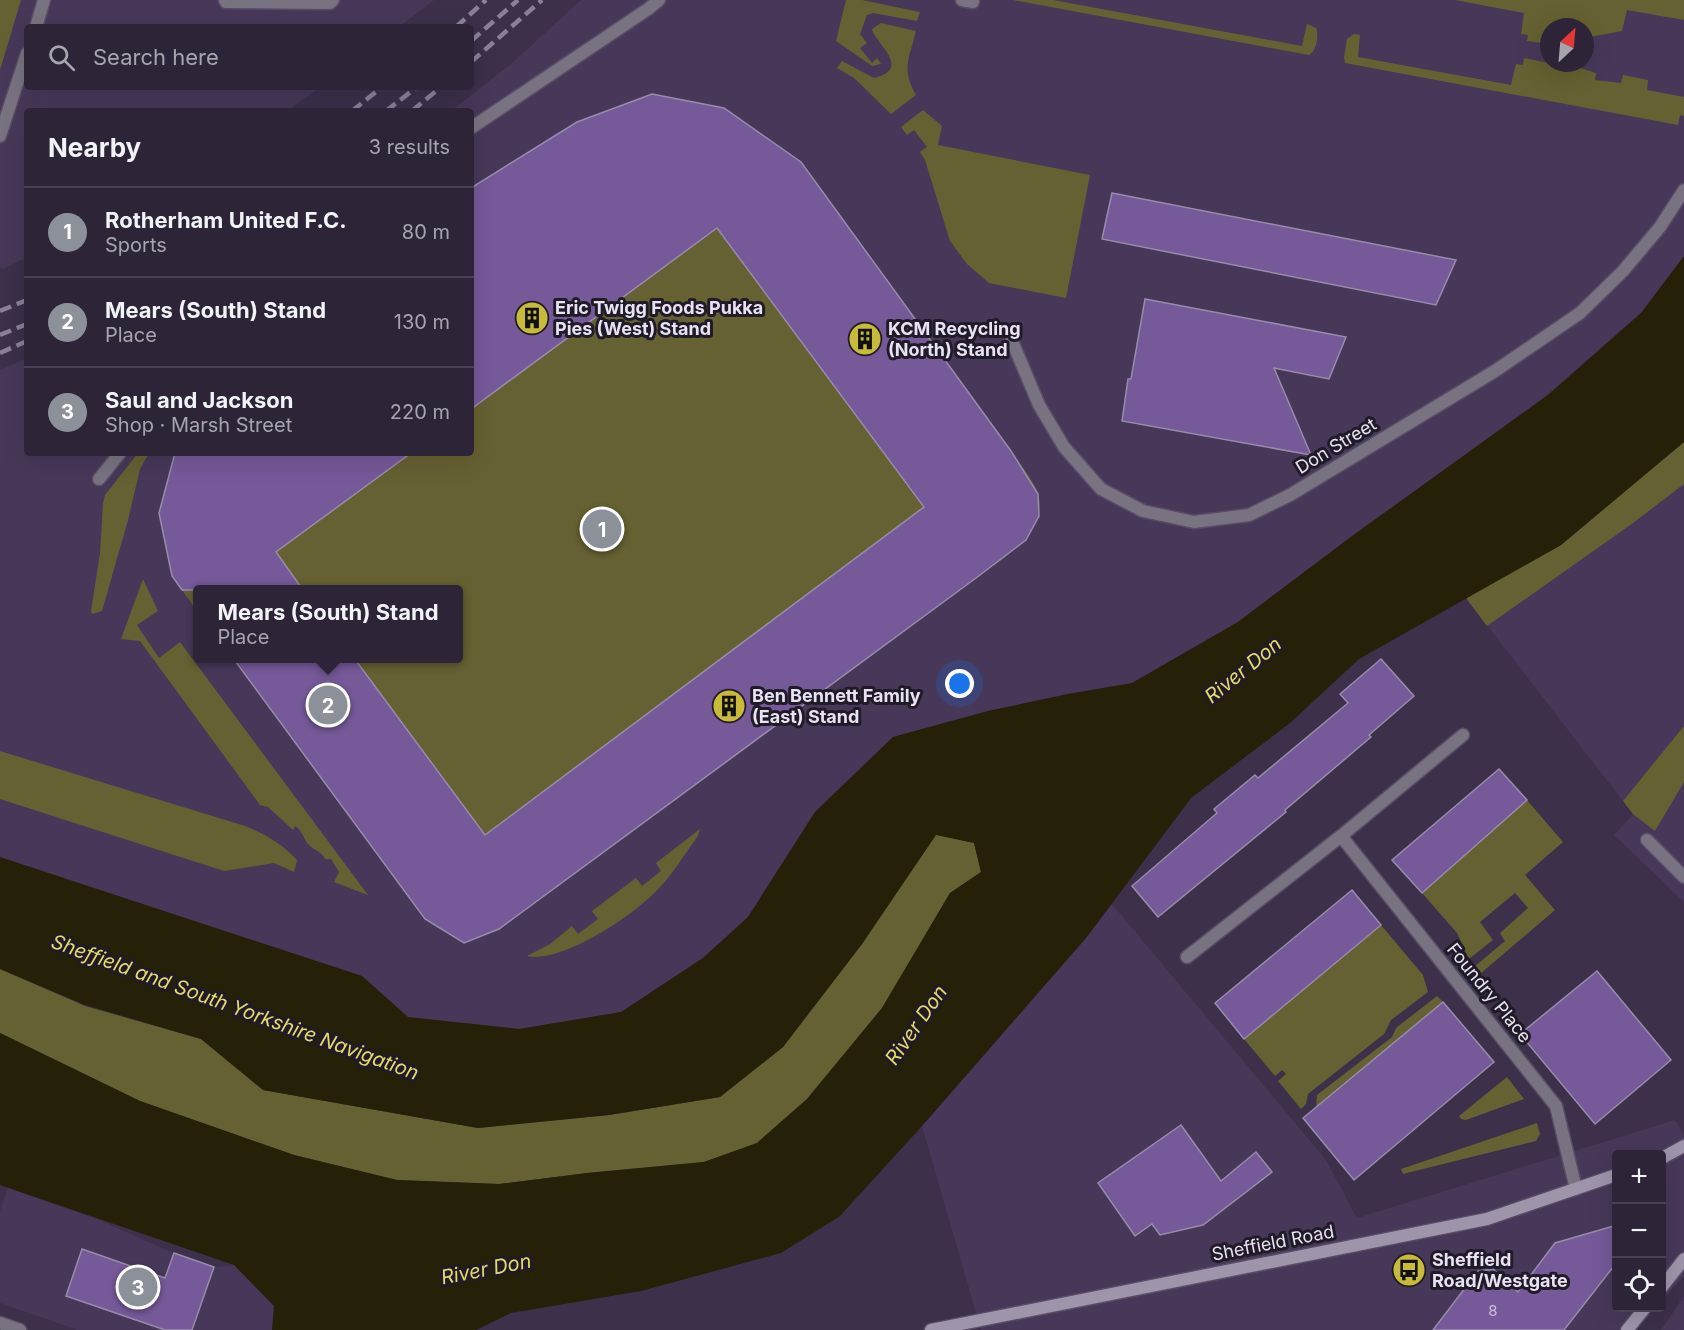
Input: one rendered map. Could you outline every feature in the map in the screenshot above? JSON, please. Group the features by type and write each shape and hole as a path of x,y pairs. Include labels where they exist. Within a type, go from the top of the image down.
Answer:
{"street":[{"path":"37,24 44,0"},
{"path":"225,0 226,2 330,3 333,0"},
{"path":"474,126 659,0"},
{"path":"0,136 24,62"},
{"name":"Don Street","path":"1012,341 1039,405 1064,447 1101,489 1143,511 1194,522 1249,514 1290,495 1485,377 1580,313 1623,271 1660,227 1684,190"},
{"path":"99,479 118,456"},
{"path":"1187,957 1341,836 1463,735"},
{"name":"Foundry Place","path":"1341,836 1556,1106 1576,1189"},
{"path":"1647,840 1684,877"},
{"path":"1666,1156 1684,1146"},
{"name":"Sheffield Road","path":"931,1330 1488,1219 1612,1177"},
{"path":"1666,1282 1684,1259"},
{"path":"1627,1330 1642,1312"},
{"path":"0,1323 20,1330"}],"shaded area":[{"path":"0,0 434,0 403,24 24,24 24,90 317,90 291,108 24,108 24,258 3,269 0,267"},
{"path":"0,0 21,0 0,70"},
{"path":"581,0 1684,0 1684,256 1641,313 1547,395 1238,622 1132,683 988,711 893,737 815,812 748,917 703,958 621,1012 519,1029 407,1017 362,976 0,858 0,370 24,359 24,456 474,456 474,108 455,108 511,64"},
{"path":"846,0 862,0 920,12 917,21 873,13 867,15 860,34 867,43 860,48 872,63 877,58 881,64 872,66 836,41"},
{"path":"1013,0 1053,0 1302,46 1307,24 1316,28 1317,39 1314,50 1309,55"},
{"path":"1455,0 1684,0 1684,20 1627,10 1622,31 1594,36 1594,18 1540,18 1540,43 1527,41 1528,35 1521,34 1524,13"},
{"path":"881,23 916,31 908,71 911,86 916,95 891,114 854,78 837,68 842,61 874,78 891,69 889,55 872,29"},
{"path":"1354,34 1360,35 1358,57 1511,85 1516,64 1523,65 1524,58 1540,61 1540,72 1593,72 1596,73 1595,80 1621,83 1623,75 1648,80 1647,90 1684,97 1684,116 1680,115 1678,125 1345,63 1347,39"},
{"path":"652,94 724,108 801,162 1026,473 1037,490 1040,508 1037,521 1030,532 1010,553 499,929 464,943 425,919 236,663 463,663 463,585 193,585 193,605 172,576 159,513 174,456 474,456 474,186 577,122"},
{"path":"923,110 942,126 938,145 1090,175 1066,298 989,283 967,264 950,241 925,160 920,152 927,147 914,130 907,135 901,127"},
{"path":"1684,442 1684,902 1614,835 1633,814 1466,598 1561,545"},
{"path":"1684,442 1684,484 1633,523 1487,626 1466,598 1561,545"},
{"path":"136,456 147,456 140,469 102,611 92,614 100,553 105,495"},
{"path":"143,579 158,611 137,625 159,658 180,642 193,659 193,663 196,663 368,895 334,882 339,872 331,859 325,859 310,846 295,826 293,830 268,807 260,805 140,641 121,639"},
{"path":"1684,726 1684,782 1655,831 1633,814 1623,801"},
{"path":"0,751 245,826 273,840 291,854 297,860 294,872 274,863 224,871 0,799"},
{"path":"1527,800 1563,842 1525,875 1555,910 1480,974 1474,967 1505,941 1500,933 1528,908 1515,893 1480,922 1493,940 1469,959 1457,933 1422,893"},
{"path":"700,829 698,836 670,876 634,911 598,935 578,945 542,956 527,956 550,944 572,926 578,934 598,919 592,911 636,878 642,886 661,871 656,863"},
{"path":"936,834 974,843 981,872 950,893 882,1008 807,1099 757,1143 704,1162 499,1184 397,1180 294,1155 140,1101 0,1033 0,969 85,1006 201,1039 263,1090 478,1128 609,1115 720,1097 783,1047 862,944"},
{"path":"1112,904 1326,1160 1357,1218 1675,1120 1684,1135 1684,1276 1666,1296 1666,1150 1612,1150 1612,1312 1651,1312 1634,1330 981,1330 922,1126 1086,938"},
{"path":"1381,925 1423,975 1428,992 1391,1020 1384,1034 1308,1094 1306,1104 1301,1109 1278,1081 1286,1074 1282,1070 1275,1076 1244,1039"},
{"path":"1437,996 1443,1002 1316,1108 1317,1095 1392,1037 1396,1028"},
{"path":"1507,1077 1524,1099 1466,1120 1461,1119 1459,1116"},
{"path":"1537,1123 1540,1134 1536,1141 1403,1174 1401,1169"},
{"path":"8,1188 99,1220 173,1253 214,1267 234,1265 274,1306 272,1330 78,1330 0,1303 0,1211"},
{"path":"1684,1296 1684,1330 1661,1330"}],"water":[{"path":"1684,256 1684,442 1561,545 1359,659 1290,723 1191,798 1086,938 922,1126 840,1216 781,1253 641,1291 511,1313 476,1330 272,1330 274,1306 234,1265 0,1185 0,1033 140,1101 294,1155 397,1180 499,1184 704,1162 757,1143 807,1099 882,1008 950,893 981,872 974,843 936,835 862,944 783,1047 720,1097 609,1115 478,1128 263,1090 201,1039 85,1005 0,969 0,857 362,976 408,1017 519,1029 621,1012 703,958 748,917 815,812 893,737 988,711 1132,683 1238,622 1352,536 1548,395 1641,313"}],"building":[{"path":"652,94 724,108 801,162 1011,451 1038,494 1039,516 1026,540 976,578 499,929 464,943 425,919 237,663 358,663 485,835 924,507 717,228 474,407 474,186 577,122"},
{"path":"1112,193 1456,260 1436,305 1102,239"},
{"path":"1145,299 1346,337 1329,379 1274,368 1311,455 1122,421 1128,379 1131,379"},
{"path":"174,456 407,456 276,552 299,585 193,585 193,590 182,590 172,576 159,513"},
{"path":"1381,659 1414,696 1369,735 1371,737 1285,810 1286,812 1158,917 1132,886 1217,813 1214,809 1255,775 1258,778 1348,703 1340,694"},
{"path":"1499,769 1527,800 1422,893 1392,860"},
{"path":"1352,890 1381,925 1244,1039 1215,1003"},
{"path":"1597,971 1671,1060 1595,1124 1520,1034"},
{"path":"1443,1002 1494,1062 1354,1180 1303,1118"},
{"path":"1181,1125 1221,1181 1256,1152 1272,1172 1203,1225 1160,1235 1152,1224 1135,1236 1098,1183"},
{"path":"1612,1226 1612,1268 1564,1330 1433,1330 1478,1271 1493,1269 1518,1292 1555,1243"},
{"path":"82,1249 165,1278 174,1253 214,1267 192,1330 165,1330 66,1296"}],"railway":[{"path":"459,24 486,0"},
{"path":"474,38 518,0"},
{"path":"474,59 542,0"},
{"path":"356,108 378,90"},
{"path":"390,108 413,90"},
{"path":"416,108 437,90"},
{"path":"0,311 24,301"},
{"path":"0,335 24,325"},
{"path":"0,353 24,342"}],"place":[{"name":"Eric Twigg Foods Pukka Pies (West) Stand","path":"532,318"},
{"name":"KCM Recycling (North) Stand","path":"865,339"},
{"name":"Rotherham United F.C.","path":"602,529"},
{"name":"Mears (South) Stand","path":"328,705"},
{"name":"Ben Bennett Family (East) Stand","path":"729,706"},
{"name":"Sheffield Road/Westgate","path":"1409,1270"},
{"name":"Saul and Jackson","path":"138,1287"}],"water label":[{"name":"River Don","path":"1243,670"},
{"name":"Sheffield and South Yorkshire Navigation","path":"235,1007"},
{"name":"River Don","path":"916,1025"},
{"name":"River Don","path":"486,1269"}]}
